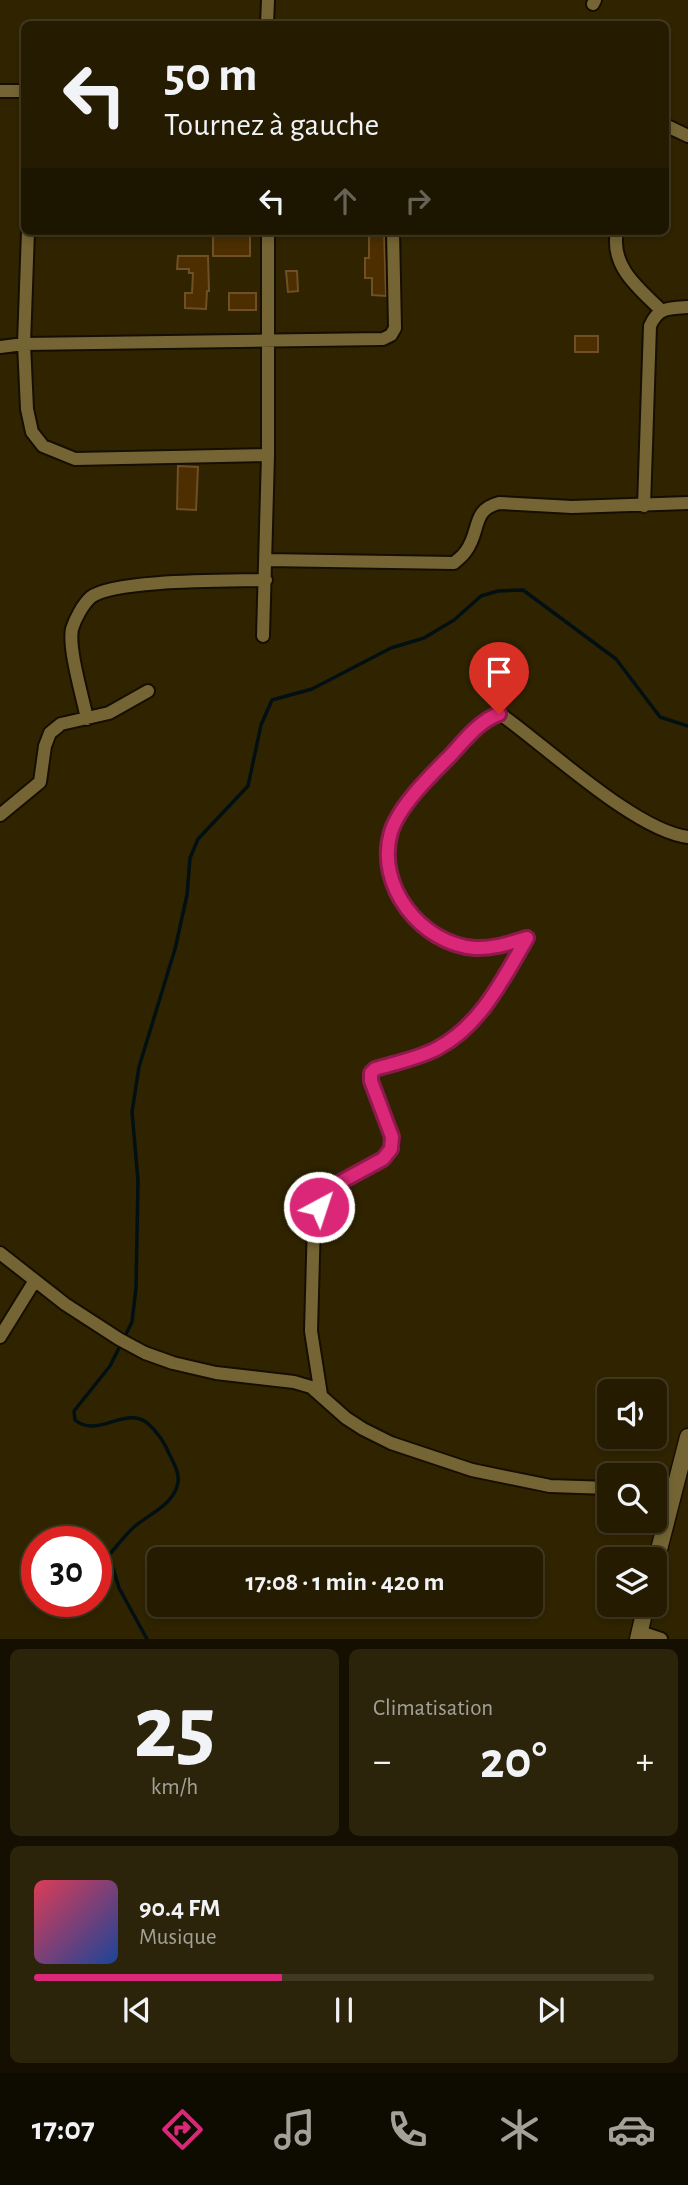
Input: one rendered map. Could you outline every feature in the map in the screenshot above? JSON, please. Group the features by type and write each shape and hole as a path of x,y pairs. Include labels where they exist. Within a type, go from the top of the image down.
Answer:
{"street":[{"path":"267,21 268,0"},
{"path":"0,91 21,91"},
{"path":"669,127 688,136"},
{"path":"28,235 24,344 27,409 32,432 43,446 75,459 268,455"},
{"path":"262,636 266,580 268,455 268,235"},
{"path":"0,347 24,344 383,339 391,335 395,328 393,235"},
{"path":"616,235 615,242 623,272 660,310"},
{"path":"644,506 650,326 660,310 668,307 688,307"},
{"path":"266,560 454,563 465,553 474,538 481,512 490,505 499,503 572,507 688,503"},
{"path":"87,719 77,674 72,631 80,611 90,597 131,584 266,580"},
{"path":"0,816 40,782 45,746 50,733 61,724 109,713 148,691"},
{"path":"321,1395 311,1331 314,1221 323,1200 335,1185 383,1159 391,1149 392,1137 371,1081 371,1073 375,1069 435,1050 463,1030 481,1013 527,938 493,948 472,948 446,941 412,917 402,904 393,881 390,862 391,832 402,812 425,782 467,738 489,718 499,714 635,814 660,830 688,837"},
{"path":"0,1253 34,1282 99,1327 145,1353 216,1373 294,1382 311,1387 346,1418 372,1434 472,1470 550,1486 597,1488"},
{"path":"0,1337 34,1282"},
{"path":"660,1547 688,1437"},
{"path":"667,1486 676,1486"},
{"path":"643,1617 639,1636 661,1639"}],"building":[{"path":"213,235 250,235 250,256 213,256"},
{"path":"369,235 384,235 386,296 372,295 372,278 365,278 365,258 369,258"},
{"path":"178,256 208,256 209,291 206,309 185,308 185,293 192,293 193,273 189,273 189,269 177,269"},
{"path":"286,271 297,271 298,291 288,292"},
{"path":"229,293 256,293 256,310 229,310"},
{"path":"575,336 598,336 598,352 575,352"},
{"path":"178,466 198,467 196,510 177,509"}],"waterway":[{"path":"147,1639 119,1588 109,1555 134,1527 172,1496 178,1482 176,1469 161,1438 141,1419 128,1418 90,1426 75,1420 74,1411 110,1366 132,1322 136,1288 138,1180 132,1112 139,1067 175,949 187,895 190,858 198,839 248,786 261,725 272,700 312,689 391,648 424,638 454,620 481,596 498,591 523,590 616,659 660,717 688,726"}],"route":[{"path":"319,1207 335,1185 348,1175 383,1159 391,1149 392,1137 377,1100 371,1073 375,1069 435,1050 463,1030 481,1013 527,938 493,948 472,948 446,941 426,929 402,904 393,881 390,862 391,832 402,812 425,782 474,731 489,718 499,714"}]}
